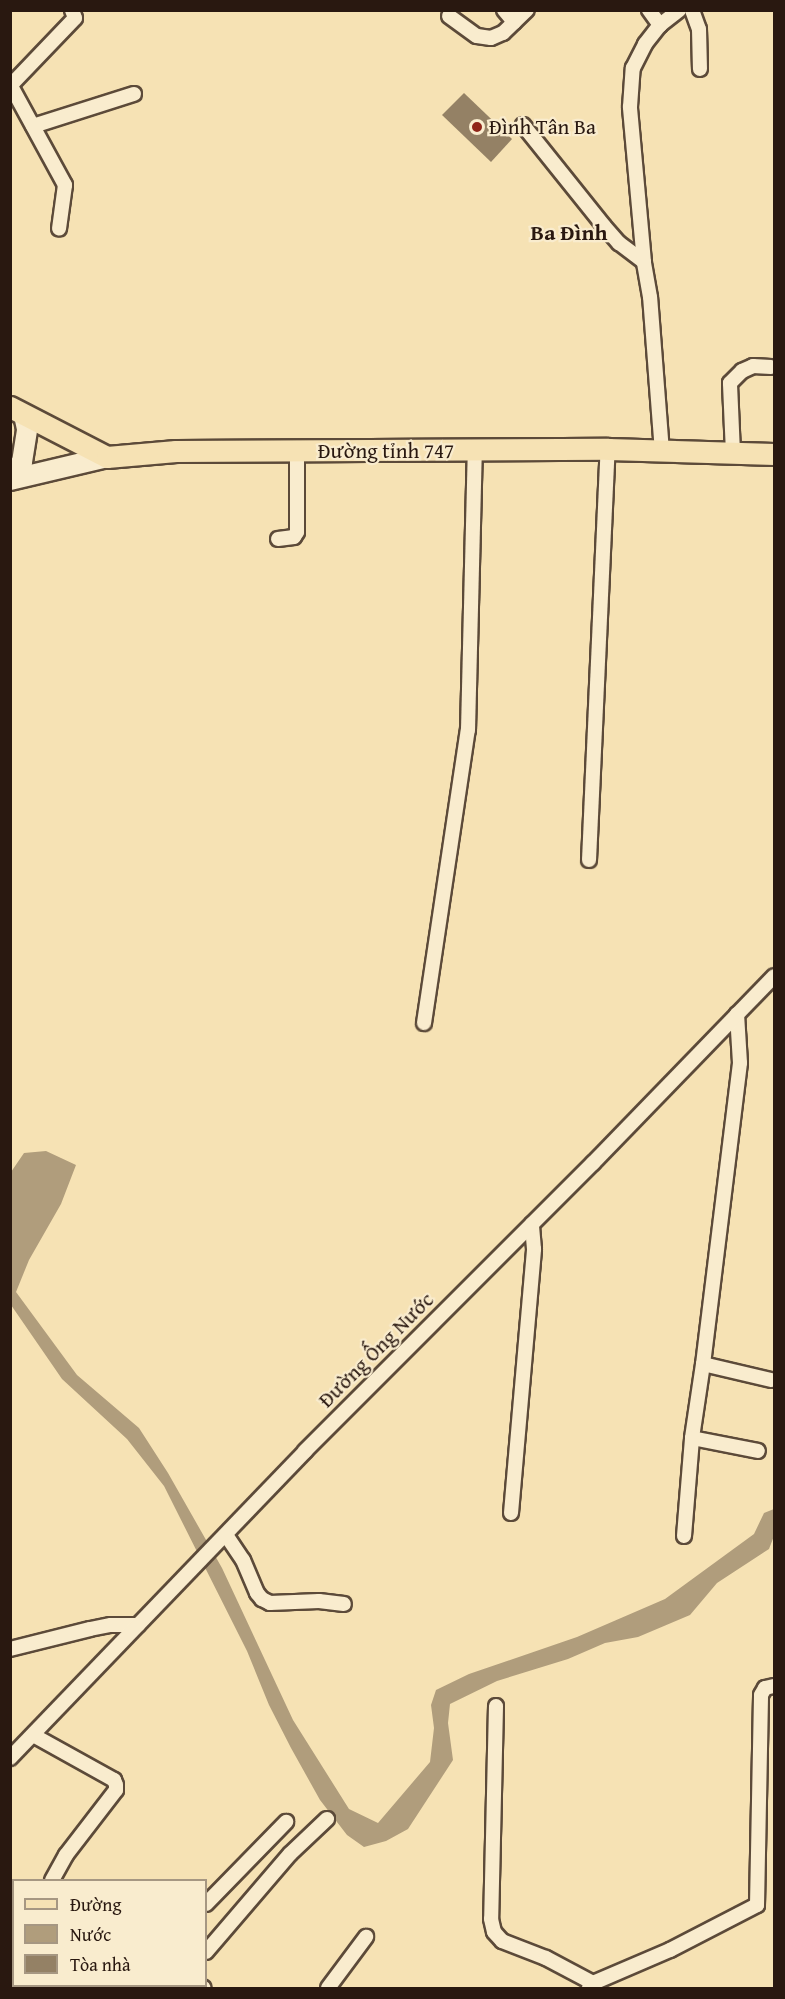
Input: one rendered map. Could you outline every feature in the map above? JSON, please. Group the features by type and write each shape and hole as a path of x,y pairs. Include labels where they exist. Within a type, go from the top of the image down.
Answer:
{"main road":[{"path":"17,411 107,457"},
{"path":"10,480 22,462 27,429 17,411"},
{"name":"Đường tỉnh 747","path":"107,457 176,451 608,449 662,453 774,454"},
{"path":"10,480 107,457"}],"street":[{"path":"59,229 65,185 11,86 75,18 72,10"},
{"path":"504,10 514,22"},
{"path":"449,16 477,36 490,38 503,33 527,10"},
{"path":"649,10 660,25"},
{"path":"662,453 650,297 644,262 632,134 631,87 633,68 645,44 660,25 679,10"},
{"path":"693,10 699,29 700,69"},
{"path":"33,126 134,94"},
{"path":"524,125 604,226 619,243 644,262"},
{"path":"733,453 730,383 742,371 753,366 771,367"},
{"path":"589,860 608,449"},
{"path":"424,1023 468,730 475,450"},
{"path":"278,539 294,537 297,532 297,452"},
{"name":"Đường Ống Nước","path":"10,1758 213,1549 313,1442 532,1224 774,976"},
{"path":"684,1536 693,1438 740,1063 737,1014"},
{"path":"511,1514 534,1249 532,1224"},
{"path":"703,1364 771,1380"},
{"path":"693,1438 758,1451"},
{"path":"226,1534 243,1560 257,1593 262,1599 270,1603 319,1601 344,1604"},
{"path":"10,1649 111,1625 138,1625"},
{"path":"496,1706 491,1919 494,1932 502,1941 546,1958 591,1986 670,1950 758,1905 761,1695 765,1688 774,1686"},
{"path":"33,1735 114,1780 116,1785 116,1790 66,1855 53,1879"},
{"path":"207,1951 290,1854 327,1819"},
{"path":"207,1903 286,1822"},
{"path":"328,1989 366,1937"}],"water":[{"path":"46,1151 76,1165 61,1204 29,1260 16,1292 77,1375 139,1428 168,1473 222,1568 293,1720 349,1809 378,1823 430,1762 434,1728 431,1705 436,1690 469,1674 577,1637 665,1599 754,1534 764,1513 774,1509 774,1536 769,1549 717,1583 690,1615 638,1637 605,1643 568,1659 497,1681 450,1704 448,1723 453,1760 408,1829 386,1841 364,1847 347,1835 320,1800 291,1748 269,1705 247,1651 164,1486 127,1439 62,1379 11,1305 11,1172 24,1153"}],"building":[{"name":"Đình Tân Ba","path":"464,93 512,139 491,162 442,115"}],"place":[{"name":"Đình Tân Ba","path":"477,127"}],"district":[{"name":"Ba Đình","path":"569,233"}]}
